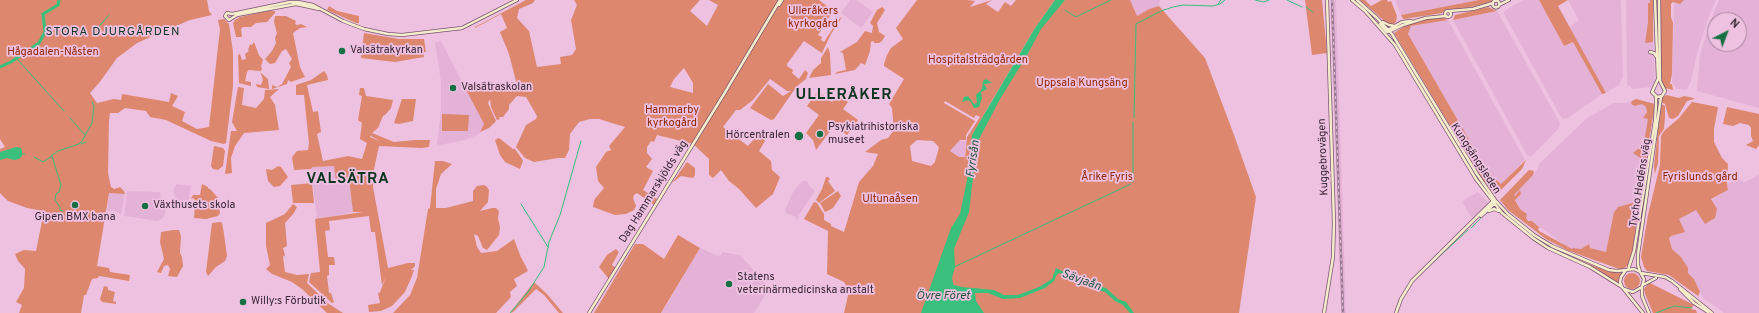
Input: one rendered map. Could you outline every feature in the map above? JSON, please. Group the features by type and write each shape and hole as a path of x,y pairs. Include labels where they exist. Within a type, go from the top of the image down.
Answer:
{"main road":[{"path":"299,3 237,15 228,20 225,17 226,14 230,13 290,2 299,3 319,9 364,29 402,35 462,28 517,0"},
{"name":"Dag Hammarskjölds väg","path":"590,313 781,0"},
{"name":"Kuggebrovägen","path":"1324,313 1333,257 1334,223 1327,0"},
{"path":"1352,0 1388,32 1402,22 1426,18 1445,12 1462,11 1484,6 1493,5 1497,8 1499,4 1508,0"},
{"name":"Kungsängsleden","path":"1357,0 1377,18 1388,32 1476,180 1502,213 1538,241 1590,267 1623,288 1644,313"},
{"path":"1655,0 1658,79 1656,86 1652,90 1655,97 1662,96 1665,92 1660,76 1659,0"},
{"path":"1493,5 1496,1 1499,4"},
{"path":"1434,16 1448,17 1462,11"},
{"path":"1445,12 1446,16"},
{"path":"1450,12 1451,16"},
{"path":"230,13 232,18"},
{"path":"1377,18 1395,27"},
{"path":"1395,27 1393,33 1398,42"},
{"name":"Kungsängsleden","path":"1388,32 1398,42 1494,202 1525,228 1552,246 1609,270 1627,270"},
{"path":"1656,48 1650,52 1654,53 1657,58"},
{"path":"1656,86 1662,86"},
{"name":"Tycho Hedéns väg","path":"1641,272 1637,262 1638,248 1662,96"},
{"name":"Tycho Hedéns väg","path":"1627,270 1634,251 1657,103 1655,97"},
{"path":"1476,220 1494,202"},
{"path":"1396,313 1401,299 1412,280 1494,202"},
{"path":"1483,214 1492,209 1502,213"},
{"path":"1634,269 1649,276 1665,277 1712,313 1694,303 1668,280 1654,278 1633,292 1623,288 1620,282 1621,276 1627,270 1634,269"},
{"path":"1641,272 1644,279 1642,296 1649,313"}],"shaded area":[{"path":"850,0 857,0 873,12 861,28 841,13"},
{"path":"1127,0 1160,0 1159,6 1149,9 1135,17"},
{"path":"1331,0 1336,0 1346,313 1341,313"},
{"path":"1395,0 1479,0 1401,15"},
{"path":"1525,0 1539,0 1564,47 1573,42 1602,94 1568,118 1563,119 1561,117 1503,12"},
{"path":"1568,0 1621,0 1623,77 1619,85 1606,93 1569,27 1579,21"},
{"path":"1626,0 1650,0 1650,3 1648,4 1648,22 1645,43 1653,42 1655,83 1651,87 1633,89 1627,84"},
{"path":"1684,0 1716,0 1711,12 1707,12 1707,22 1697,53 1691,81 1687,90 1676,89 1672,83 1674,3 1680,4"},
{"path":"1719,0 1759,0 1759,108 1697,91 1700,55 1707,31 1707,52 1747,52 1747,12 1714,12"},
{"path":"1497,11 1560,123 1559,128 1531,157 1527,155 1453,20"},
{"path":"1448,20 1525,160 1501,184 1491,175 1482,162 1408,34 1411,26"},
{"name":"Valsätraskolan","path":"441,41 484,124 480,133 477,135 465,140 440,145 437,144 441,110 441,82 435,43"},
{"path":"1636,99 1655,104 1645,165 1640,177 1636,202 1618,207 1606,252 1589,248 1571,250 1532,221 1528,221 1526,218 1527,214 1520,209 1513,194 1538,169 1539,164 1587,118 1614,103 1625,103"},
{"path":"959,141 966,141 965,157 959,157 950,151"},
{"path":"334,166 349,179 353,212 317,220 311,167"},
{"path":"1759,175 1759,313 1724,313 1703,298 1694,279 1688,273 1688,268 1681,257 1672,249 1669,238 1684,232 1679,219 1728,190 1727,184 1740,178 1741,181 1745,182"},
{"path":"802,181 807,181 810,187 815,191 799,215 797,222 796,217 786,213 785,210 793,192"},
{"path":"177,184 191,186 187,207 178,205 173,190"},
{"name":"Växthusets skola","path":"127,191 160,192 161,202 167,206 164,217 158,221 124,216"},
{"path":"109,192 125,194 121,215 111,210 107,212"},
{"path":"1478,192 1489,203 1472,219 1463,203 1464,200"},
{"path":"700,248 718,256 721,255 722,252 740,255 766,284 767,292 754,313 662,313"}],"green space":[{"name":"Hågadalen-Nåsten","path":"0,0 207,0 209,11 212,15 190,20 137,43 117,58 90,93 97,103 114,99 121,100 122,94 169,102 171,93 178,96 172,106 185,112 182,121 197,129 209,127 220,29 218,20 224,19 229,24 233,52 233,86 226,143 224,144 211,141 166,120 150,117 146,111 125,108 118,113 110,113 108,173 111,187 114,189 120,187 125,194 109,193 97,266 109,268 110,272 130,275 129,281 99,276 98,278 92,279 86,295 84,295 81,313 19,313 22,305 16,302 24,288 25,269 18,261 15,254 24,250 36,251 44,211 27,208 8,201 0,193 0,149 5,147 0,139"},
{"path":"526,0 535,0 533,3 519,9 517,18 529,31 537,67 561,64 560,57 572,55 576,49 571,20 577,5 574,0 700,0 690,11 707,26 718,5 709,0 819,0 833,11 818,35 822,37 821,40 824,42 839,19 842,17 831,34 822,53 804,41 787,64 787,66 793,70 792,73 799,79 805,70 808,73 806,79 797,86 774,119 771,120 750,108 768,84 783,96 791,91 787,91 770,79 753,100 740,110 736,110 723,127 748,146 763,129 771,133 764,137 765,141 759,151 771,161 772,170 780,177 773,194 756,208 739,189 729,181 721,170 713,178 709,175 709,159 693,144 657,135 654,142 651,141 647,147 647,153 652,159 646,167 653,171 643,190 657,199 654,205 637,193 633,198 636,206 634,210 626,214 615,215 593,207 594,200 604,188 598,181 596,167 606,152 611,150 609,146 625,127 599,119 590,119 579,122 570,134 569,150 565,158 534,162 525,158 516,147 526,125 536,119 537,116 526,97 517,96 509,105 509,109 503,117 499,117 500,119 497,120 491,107 490,99 488,103 496,121 489,128 480,132 484,124 462,82 480,84 493,82 494,85 513,82 516,86 517,85 509,54 500,32 507,28 501,14 475,27","holes":["684,68 693,83 693,93 670,87 674,79"]},
{"name":"Årike Fyris","path":"917,0 975,1 970,7 992,0 986,4 998,12 1005,2 1011,6 1016,0 1055,0 1035,28 980,121 1036,33 1060,0 1130,0 1137,16 1149,9 1159,6 1205,58 1256,197 1239,313 844,313 849,291 844,282 827,274 828,231 804,219 814,202 817,203 824,214 824,220 831,224 831,226 844,232 859,182 873,166 878,154 865,152 881,140 888,138 894,130 892,108 889,104 904,79 884,66 884,64 891,48 903,39 896,28","holes":["945,101 974,118 976,115 980,117 967,137 964,169 965,157 959,157 950,151 960,140 966,140 966,135 975,121 944,103","917,140 933,141 939,147 935,162 931,166 912,161 910,146"]},
{"path":"1305,0 1322,0 1327,53 1312,55"},
{"path":"1360,0 1365,0 1371,6 1382,0 1387,0 1388,2 1391,1 1397,16 1396,22 1392,25 1388,24"},
{"path":"1479,0 1493,0 1489,3 1452,11 1447,9 1442,13 1405,19 1403,19 1401,15"},
{"path":"1539,0 1568,0 1558,6 1606,93 1602,94 1573,42 1564,46"},
{"path":"1650,0 1653,0 1653,42 1645,43 1648,22 1648,3 1650,3"},
{"path":"1660,0 1684,0 1680,4 1673,2 1671,4 1671,17 1673,23 1672,74 1670,84 1672,84 1673,90 1665,88 1661,81"},
{"path":"329,6 337,11 359,16 359,23 327,10"},
{"path":"882,7 885,10 877,23 879,32 885,36 882,41 879,43 874,43 874,41 871,42 870,51 865,65 861,63 855,70 835,74 846,70 843,53 840,52 857,42 865,31 872,33 873,26 870,23 877,10"},
{"path":"1488,7 1497,11 1453,20 1455,15"},
{"path":"267,11 275,11 275,13 267,22 256,23 251,27 243,27 241,29 242,37 236,37 233,23 235,20 240,17"},
{"path":"275,16 286,16 296,21 295,24 301,24 307,27 300,28 293,33 300,67 305,77 291,82 288,80 287,84 272,89 272,85 277,87 282,84 291,67 289,63 292,59 286,49 282,51 275,63 270,64 265,59 272,51 276,43 275,38 277,33 274,22"},
{"path":"1441,16 1448,20 1411,26 1408,34 1482,162 1491,175 1501,184 1526,160 1522,169 1496,195 1492,193 1481,177 1394,33 1405,26 1416,22"},
{"path":"364,33 399,39 424,39 426,52 423,52 424,57 395,62 361,58"},
{"path":"254,42 259,55 263,60 261,66 262,69 260,72 249,70 247,72 245,81 251,82 251,86 239,83 238,55 240,54 242,60 246,59 245,54 249,51 250,44 252,45"},
{"path":"828,47 830,54 831,75 809,78 813,70 821,63 821,58"},
{"path":"324,71 328,80 307,85 313,112 318,111 321,132 317,134 323,161 348,156 362,159 367,143 360,139 362,123 358,120 362,96 359,95 360,88 364,88 366,96 393,100 391,108 383,116 378,128 372,133 394,142 430,140 429,147 422,148 379,146 373,174 373,187 388,268 408,263 415,263 415,266 411,270 414,270 405,292 392,306 381,311 369,312 368,305 380,303 378,294 386,277 382,285 375,232 371,232 369,216 329,221 330,230 325,231 328,257 334,257 335,265 329,265 329,275 327,276 329,293 331,293 334,302 332,303 309,282 311,273 320,272 315,219 363,212 353,212 349,179 336,180 334,166 294,170 292,157 297,151 308,150 309,143 304,95 296,95 296,85 311,80"},
{"path":"260,72 268,79 269,89 257,87 256,84 261,85 263,80"},
{"path":"238,87 244,88 242,105 256,108 264,99 265,90 279,89 270,97 275,105 279,130 244,133 235,146 231,158 232,173 225,174 231,131 237,131 232,122"},
{"path":"818,91 832,102 838,94 848,102 843,109 858,120 847,135 834,126 816,150 813,140 806,133 819,115 807,106"},
{"path":"1667,95 1679,98 1684,96 1694,99 1687,101 1678,116 1673,119 1669,118 1665,104 1661,102 1662,97"},
{"path":"402,99 416,99 413,121 399,124 394,123"},
{"path":"1636,99 1655,104 1646,159 1642,159 1633,153 1638,149 1643,148 1648,119 1643,118 1647,112 1646,107 1642,104 1635,106 1631,104 1632,101"},
{"name":"Fyrislunds gård","path":"1692,102 1718,107 1714,129 1714,142 1722,158 1728,164 1728,190 1711,199 1717,209 1715,218 1705,224 1696,210 1679,219 1685,232 1669,238 1672,249 1681,257 1688,268 1688,273 1694,279 1700,292 1698,296 1669,275 1647,271 1641,257 1648,215 1660,165 1661,136"},
{"path":"1661,104 1665,106 1664,129 1659,136 1658,163 1655,174 1654,166"},
{"path":"1727,107 1759,114 1759,145 1756,149 1746,145 1753,141 1751,136 1751,128 1749,125 1740,123 1733,126 1723,124"},
{"path":"442,114 469,115 468,131 442,131"},
{"path":"499,138 515,149 522,159 523,161 520,169 505,162 500,155 495,140"},
{"path":"214,146 223,148 225,151 223,166 218,170 213,169 211,166"},
{"path":"435,161 443,161 452,164 441,174 436,189 436,208 446,208 473,201 473,191 477,186 484,185 487,187 489,190 488,202 480,211 496,208 499,211 499,235 487,250 483,248 478,236 474,234 477,247 481,253 497,251 514,239 528,271 514,279 517,286 510,292 511,297 496,313 393,313 410,295 417,278 428,209 430,208"},
{"path":"687,162 695,168 695,175 693,178 681,176 672,183"},
{"path":"278,166 281,167 288,177 280,186 274,187 268,181 266,169 272,170"},
{"path":"1529,170 1534,171 1533,175 1514,195 1515,196 1520,190 1521,194 1515,200 1520,209 1527,214 1526,218 1528,221 1532,221 1540,228 1538,228 1539,231 1572,249 1581,249 1589,244 1590,248 1606,252 1614,212 1618,207 1636,202 1638,208 1633,250 1628,265 1623,269 1619,269 1567,250 1546,239 1508,210 1500,200"},
{"path":"826,177 830,179 828,181 835,191 819,203 816,200"},
{"path":"312,183 314,203 293,203 291,185"},
{"path":"202,184 208,187 218,198 220,213 218,216 206,219 194,218 195,200 193,198 191,199 193,195 200,195"},
{"path":"838,191 841,196 833,208 825,212 820,203"},
{"path":"293,204 297,207 285,223 287,246 283,248 285,255 283,257 285,272 297,275 309,274 307,283 329,304 343,313 327,313 302,289 292,282 272,274 266,269 270,265 266,246 266,223 285,214"},
{"path":"1515,222 1529,232 1552,247 1527,232"},
{"path":"212,223 222,223 227,256 225,261 216,267 208,276 206,272"},
{"path":"179,230 181,236 180,253 183,266 177,277 168,276 170,269 168,265 164,266 161,273 157,272 164,259 160,242 161,232"},
{"path":"678,235 700,248 661,313 594,313 635,244 643,244 664,259"},
{"path":"616,249 619,252 612,265 616,268 609,279 599,267 607,255"},
{"path":"1568,255 1594,266 1621,273 1619,284 1597,269"},
{"path":"1629,273 1635,273 1640,278 1638,287 1635,289 1629,289 1624,284 1624,278"},
{"path":"534,282 547,294 563,313 559,313 544,295 536,289 513,312 510,313"},
{"path":"1650,283 1694,305 1691,309 1696,310 1697,313 1653,313 1644,289"},
{"path":"104,286 108,287 108,290 115,292 113,301 116,302 116,304 102,302 100,299"}],"water":[{"path":"1055,0 1065,0 1041,29 1026,57 1000,99 977,143 969,212 954,249 955,267 952,278 953,283 954,285 962,287 994,290 1004,295 1018,295 1039,287 1052,279 1056,268 1086,283 1106,288 1118,299 1126,302 1134,313 1130,313 1123,305 1115,301 1105,292 1084,286 1060,273 1057,274 1054,281 1045,288 1020,298 1003,299 988,293 975,293 976,301 984,313 921,313 951,228 960,214 967,180 972,135 1035,28"},
{"path":"986,79 992,83 984,84 987,89 981,92 982,98 979,107 974,108 968,100 962,102 964,97 968,96 974,104 977,103 976,95 982,89 983,81"},
{"path":"16,147 21,148 22,151 22,156 19,159 14,160 7,158 0,160 0,152"}],"waterway":[{"path":"0,67 11,62 39,43 45,32 43,14 58,5 59,0"},
{"path":"1065,10 1076,17 1111,0"},
{"path":"1218,4 1221,0"},
{"path":"1134,118 1136,24 1161,11 1173,7 1183,5 1213,6 1220,4 1225,0"},
{"path":"1255,0 1264,2 1269,0"},
{"path":"1287,0 1302,7"},
{"path":"1306,7 1313,12"},
{"path":"96,30 109,15"},
{"path":"17,59 64,111"},
{"path":"51,156 58,151 79,144 82,141 92,123 94,106 92,102"},
{"path":"70,118 85,135"},
{"path":"1133,122 1133,182"},
{"path":"510,313 528,292 544,267 549,242 560,215 581,141"},
{"path":"81,144 86,142"},
{"path":"34,157 43,162 52,156 61,185 59,192 56,194 55,200 60,207 60,210 63,211"},
{"path":"954,267 1131,184"},
{"path":"521,204 548,247"},
{"path":"1471,228 1485,214"},
{"path":"1430,265 1468,230"},
{"path":"1656,313 1674,306 1692,308"}],"railway":[{"path":"1332,0 1343,313"}],"place":[{"name":"Valsätrakyrkan","path":"342,51"},
{"name":"Valsätraskolan","path":"453,88"},
{"name":"Psykiatrihistoriska museet","path":"820,134"},
{"name":"Hörcentralen","path":"799,136"},
{"name":"Gipen BMX bana","path":"75,205"},
{"name":"Växthusets skola","path":"145,206"},
{"name":"Statens veterinärmedicinska anstalt","path":"729,284"},
{"name":"Willy:s Förbutik","path":"243,302"}],"district":[{"name":"STORA DJURGÅRDEN","path":"113,33"},
{"name":"ULLERÅKER","path":"844,96"},
{"name":"VALSÄTRA","path":"348,180"}],"park label":[{"name":"Ulleråkers kyrkogård","path":"813,18"},
{"name":"Hospitalsträdgården","path":"978,61"},
{"name":"Uppsala Kungsäng","path":"1082,84"},
{"name":"Hammarby kyrkogård","path":"672,117"},
{"name":"Ultunaåsen","path":"890,200"}],"water label":[{"name":"Fyrisån","path":"974,159"},
{"name":"Sävjaån","path":"1081,281"},
{"name":"Övre Föret","path":"943,297"}]}
